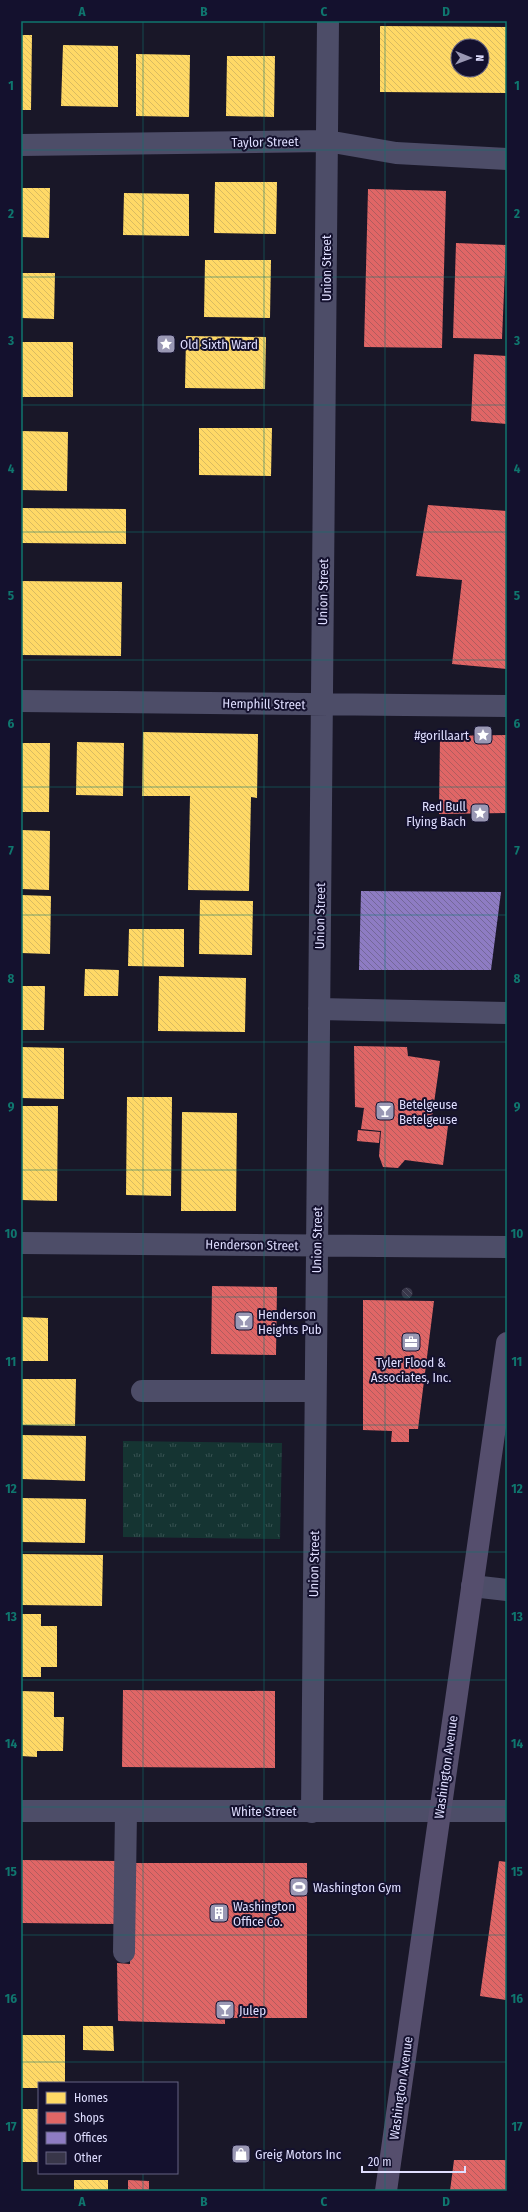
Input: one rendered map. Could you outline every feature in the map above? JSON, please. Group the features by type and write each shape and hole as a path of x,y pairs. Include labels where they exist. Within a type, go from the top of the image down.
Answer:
{"main road":[{"name":"Washington Avenue","path":"386,2191 507,1343"}],"street":[{"name":"Union Street","path":"312,1812 328,21"},
{"name":"Taylor Street","path":"21,145 327,141 396,153 507,159"},
{"name":"Hemphill Street","path":"21,702 507,706"},
{"path":"319,1009 507,1013"},
{"name":"Henderson Street","path":"21,1243 507,1247"},
{"path":"142,1391 315,1391"},
{"path":"472,1586 507,1590"},
{"name":"White Street","path":"21,1811 507,1811"},
{"path":"124,1952 126,1811"}],"green space":[{"path":"123,1441 282,1443 280,1539 123,1537"}],"building: Homes":[{"path":"380,26 507,27 507,93 380,92"},
{"path":"21,35 32,35 31,110 21,110"},
{"path":"63,45 118,46 118,107 61,106"},
{"path":"136,54 190,55 189,117 136,116"},
{"path":"227,56 275,56 274,117 226,116"},
{"path":"215,182 277,182 276,234 214,233"},
{"path":"21,188 50,188 49,238 21,237"},
{"path":"124,193 189,194 189,236 123,235"},
{"path":"205,260 271,260 270,318 204,317"},
{"path":"21,273 55,273 54,319 21,318"},
{"path":"186,336 266,337 265,389 185,388"},
{"path":"21,342 73,342 73,397 21,397"},
{"path":"199,428 272,428 271,476 199,475"},
{"path":"21,431 68,432 67,491 21,490"},
{"path":"21,508 126,509 126,544 21,543"},
{"path":"21,581 122,582 121,656 21,655"},
{"path":"143,732 258,734 257,798 251,797 249,891 188,890 190,796 142,796"},
{"path":"77,742 124,743 123,796 76,795"},
{"path":"21,743 50,743 49,812 21,812"},
{"path":"21,830 50,831 49,890 21,889"},
{"path":"21,895 51,896 50,954 21,953"},
{"path":"200,900 253,901 252,955 199,954"},
{"path":"129,929 184,929 184,967 128,966"},
{"path":"85,969 119,970 118,996 84,996"},
{"path":"159,976 246,978 245,1032 158,1031"},
{"path":"21,986 45,986 44,1030 21,1030"},
{"path":"21,1047 64,1048 64,1099 21,1098"},
{"path":"127,1097 172,1097 171,1196 126,1195"},
{"path":"21,1106 58,1106 57,1201 21,1200"},
{"path":"182,1112 237,1113 236,1211 181,1211"},
{"path":"21,1317 48,1318 48,1361 21,1361"},
{"path":"21,1379 76,1379 75,1426 21,1425"},
{"path":"21,1435 86,1436 85,1481 21,1479"},
{"path":"21,1498 86,1499 85,1543 21,1542"},
{"path":"21,1554 103,1555 102,1606 21,1605"},
{"path":"21,1614 41,1614 41,1626 57,1626 57,1667 41,1667 41,1677 21,1677"},
{"path":"21,1691 54,1692 54,1717 64,1717 63,1751 37,1751 37,1757 21,1756"},
{"path":"83,2026 113,2026 114,2051 83,2050"},
{"path":"21,2035 65,2035 65,2082 38,2082 38,2088 21,2088"},
{"path":"21,2109 38,2109 38,2162 21,2162"},
{"path":"74,2180 108,2180 108,2191 74,2191"}],"building: Shops":[{"path":"368,189 446,191 442,348 364,347"},
{"path":"456,243 506,245 502,339 453,338"},
{"path":"474,354 507,356 507,424 471,421"},
{"path":"428,505 507,511 507,669 452,664 462,580 416,576"},
{"path":"507,735 507,813 439,814 440,736"},
{"name":"Betelgeuse Betelgeuse","path":"354,1046 407,1047 408,1056 440,1061 431,1124 448,1126 443,1165 405,1160 398,1168 383,1167 379,1156 381,1131 361,1129 364,1108 355,1107"},
{"path":"358,1130 380,1132 379,1143 357,1141"},
{"name":"Henderson Heights Pub","path":"212,1286 277,1287 276,1355 211,1354"},
{"path":"363,1300 434,1301 418,1429 409,1429 409,1442 391,1442 392,1431 363,1430"},
{"path":"123,1690 275,1691 275,1768 122,1767"},
{"path":"21,1860 117,1861 117,1924 21,1923"},
{"path":"499,1861 507,1862 506,2000 480,1996"},
{"name":"Washington Office Co.","path":"133,1863 307,1863 307,2018 225,2018 225,2024 118,2021 117,1963 130,1964"},
{"path":"454,2160 507,2160 507,2191 450,2191"},
{"path":"128,2180 149,2181 149,2191 128,2191"}],"building: Offices":[{"path":"361,891 501,892 491,970 359,970"}],"building: Other":[{"path":"405,1288 409,1288 411,1289 411,1297 405,1298 402,1295 402,1291"}],"place":[{"name":"Old Sixth Ward","path":"166,344"},
{"name":"#gorillaart","path":"483,735"},
{"name":"Red Bull Flying Bach","path":"480,813"},
{"name":"Betelgeuse Betelgeuse","path":"385,1111"},
{"name":"Henderson Heights Pub","path":"244,1321"},
{"name":"Tyler Flood & Associates, Inc.","path":"411,1342"},
{"name":"Washington Gym","path":"299,1887"},
{"name":"Washington Office Co.","path":"219,1913"},
{"name":"Julep","path":"225,2010"},
{"name":"Greig Motors Inc","path":"241,2154"}]}
